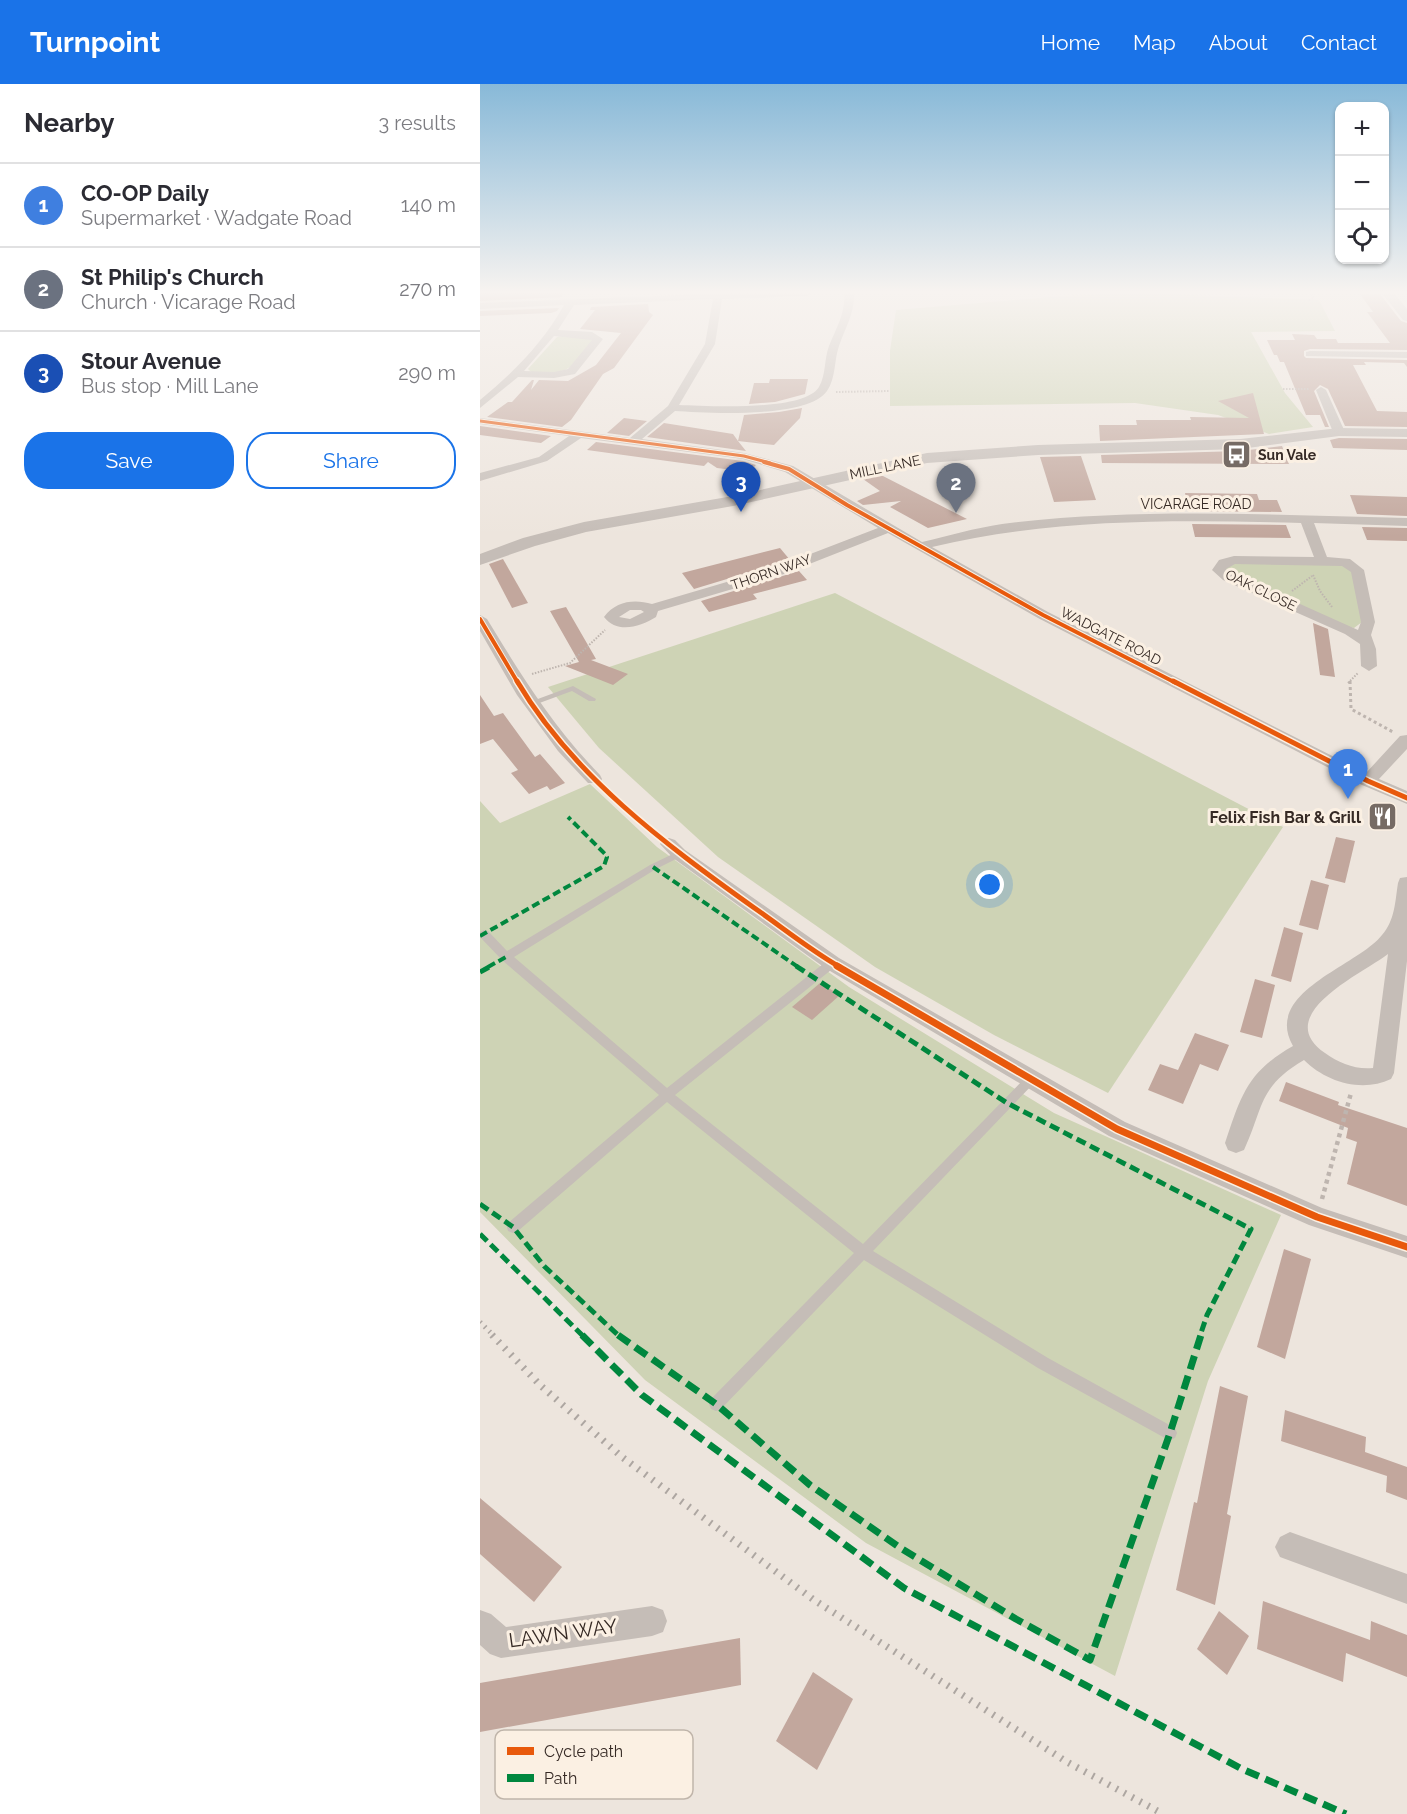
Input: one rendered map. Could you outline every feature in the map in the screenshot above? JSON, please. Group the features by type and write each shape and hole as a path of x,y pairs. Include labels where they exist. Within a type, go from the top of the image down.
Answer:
{"street":[{"path":"480,405 515,374 562,374"},
{"path":"632,442 672,408 692,374"},
{"path":"672,408 729,409 769,407 800,402 821,393 827,374"},
{"path":"1321,390 1339,432"},
{"name":"WADGATE ROAD","path":"480,422 751,458 789,469 1043,615 1368,781 1407,798"},
{"name":"MILL LANE","path":"480,561 516,546 564,532 722,503 927,458 968,454 1240,444 1339,432 1407,433"},
{"path":"480,477 547,457 577,436"},
{"name":"VICARAGE ROAD","path":"920,546 986,531 1131,520 1407,522"},
{"path":"1306,520 1315,561"},
{"name":"THORN WAY","path":"616,622 623,624 645,618 652,613 651,609 779,571 889,528"},
{"name":"VICARAGE ROAD","path":"944,559 986,531"},
{"name":"OAK CLOSE","path":"1366,642 1344,628 1228,577 1219,570 1220,567 1234,560 1345,562 1357,570 1368,621 1364,632 1366,642 1369,666"},
{"path":"480,619 513,679 564,747 594,779"},
{"path":"1368,781 1406,739"},
{"path":"674,849 832,963 1117,1129 1317,1217 1407,1247"},
{"path":"1401,921 1383,947 1335,978 1310,1000 1297,1025 1297,1035 1304,1050 1328,1066 1356,1076 1375,1078 1383,1073 1407,883"},
{"path":"1236,1143 1260,1082 1271,1070 1304,1050"},
{"path":"1290,1547 1407,1589"},
{"name":"LAWN WAY","path":"480,1625 501,1643 652,1621"}],"lane":[{"path":"531,703 573,688 592,699"},
{"path":"506,957 653,867 674,849"},
{"path":"484,934 506,957 667,1095 863,1252 1043,1363 1170,1433"},
{"path":"513,1227 667,1095 832,963"},
{"path":"716,1404 1031,1079"}],"path":[{"path":"1283,389 1321,390"},
{"path":"821,393 890,391"},
{"path":"1279,600 1308,581 1313,575 1315,561"},
{"path":"1313,575 1344,628"},
{"path":"513,679 570,663 616,622"},
{"path":"1369,666 1349,680 1347,687 1351,709 1406,739"},
{"path":"1317,1217 1356,1076"}],"green space":[{"path":"890,374 1274,374 1285,393 1313,427 1269,434 1218,415 1135,403 890,406"},
{"path":"1235,563 1337,563 1351,568 1362,622 1354,628 1348,627 1231,576 1224,567"},
{"path":"835,593 1283,827 1108,1093 994,1035 875,967 718,857 599,748 548,687"},
{"path":"590,784 657,847 849,987 1054,1113 1281,1215 1208,1381 1115,1676 866,1543 645,1380 480,1212 480,801 500,823"}],"building":[{"path":"581,374 603,374 571,420 562,427 487,417 508,402 512,402 532,380 534,380 531,390 539,380 568,381"},
{"path":"1289,374 1358,374 1377,411 1407,412 1407,427 1345,426 1328,389 1320,385 1314,391 1329,427 1325,427 1320,415 1306,415"},
{"path":"770,379 808,379 805,394 775,402 749,404 754,383 769,383"},
{"path":"1253,393 1264,434 1100,441 1099,425 1137,425 1136,420 1191,420 1190,417 1249,418 1218,401"},
{"path":"802,408 800,418 774,445 738,441 744,415"},
{"path":"624,418 647,421 629,436 607,433"},
{"path":"664,423 733,434 746,451 647,437"},
{"path":"480,426 551,436 541,443 480,435"},
{"path":"1339,438 1407,439 1407,450 1333,448 1330,440"},
{"path":"596,442 743,461 756,465 749,472 717,468 708,462 704,466 587,450"},
{"path":"1282,446 1289,464 1102,463 1101,455 1240,451"},
{"path":"1081,456 1096,500 1054,502 1040,457"},
{"path":"881,475 967,519 928,528 890,507 901,501 863,505 857,501 880,491 863,479"},
{"path":"1185,493 1257,494 1259,500 1277,500 1282,512 1189,511"},
{"path":"1350,495 1407,497 1407,516 1357,514"},
{"path":"1192,524 1286,525 1291,538 1195,537"},
{"path":"1362,527 1407,528 1407,541 1367,540"},
{"path":"780,548 790,560 694,589 682,573"},
{"path":"503,559 528,603 512,608 489,564"},
{"path":"799,571 807,580 753,594 757,599 709,612 701,601"},
{"path":"566,607 596,659 591,660 628,674 613,685 565,666 579,662 550,611"},
{"path":"1313,623 1328,629 1335,677 1320,675"},
{"path":"480,695 494,716 503,713 535,757 540,754 565,783 550,790 547,786 529,794 511,773 518,770 493,739 480,744"},
{"path":"1336,837 1355,841 1345,883 1325,878"},
{"path":"1311,880 1329,885 1318,930 1299,925"},
{"path":"1284,927 1303,933 1291,982 1271,976"},
{"path":"1255,979 1275,985 1262,1038 1240,1032"},
{"path":"820,983 840,995 812,1020 792,1007"},
{"path":"1195,1033 1229,1045 1218,1071 1200,1064 1183,1104 1148,1090 1160,1064 1178,1070"},
{"path":"1286,1082 1339,1102 1338,1105 1407,1128 1407,1206 1347,1184 1357,1142 1346,1138 1348,1128 1279,1101"},
{"path":"1284,1249 1311,1259 1285,1359 1257,1347"},
{"path":"1220,1386 1248,1396 1227,1514 1231,1516 1215,1605 1176,1590 1194,1502 1197,1503"},
{"path":"1285,1410 1366,1437 1365,1452 1407,1467 1407,1500 1386,1492 1387,1476 1281,1441"},
{"path":"480,1498 562,1567 534,1602 480,1554"},
{"path":"1263,1601 1370,1640 1371,1621 1407,1635 1407,1677 1346,1653 1343,1682 1257,1649"},
{"path":"1219,1611 1249,1636 1227,1675 1197,1649"},
{"path":"740,1638 741,1685 480,1732 480,1683"},
{"path":"813,1672 853,1699 817,1770 776,1741"}],"railway":[{"path":"480,1322 494,1336"},
{"path":"492,1335 540,1385 622,1457 814,1600 1067,1762 1163,1814"}],"marked path":[{"path":"480,936 604,866 607,857 605,854 568,817"},
{"path":"480,1204 513,1227 544,1266 622,1339 716,1404 810,1485 899,1547 1016,1619 1090,1660 1170,1433 1207,1315 1251,1229 1007,1103 813,978 653,867"},
{"path":"480,972 506,957"},
{"path":"480,1234 642,1395 904,1588 1242,1769 1346,1814"}],"cycle path":[{"path":"480,421 744,456 789,469 847,505 1043,615 1368,781 1407,798"},
{"path":"480,619 525,695 564,747 594,779 679,854 832,963 1117,1129 1317,1217 1407,1247"}],"place":[{"name":"Sun Vale","path":"1237,455"},
{"name":"Stour Avenue","path":"741,512"},
{"name":"St Philip's Church","path":"956,513"},
{"name":"CO-OP Daily","path":"1348,799"},
{"name":"Felix Fish Bar & Grill","path":"1382,817"}]}
